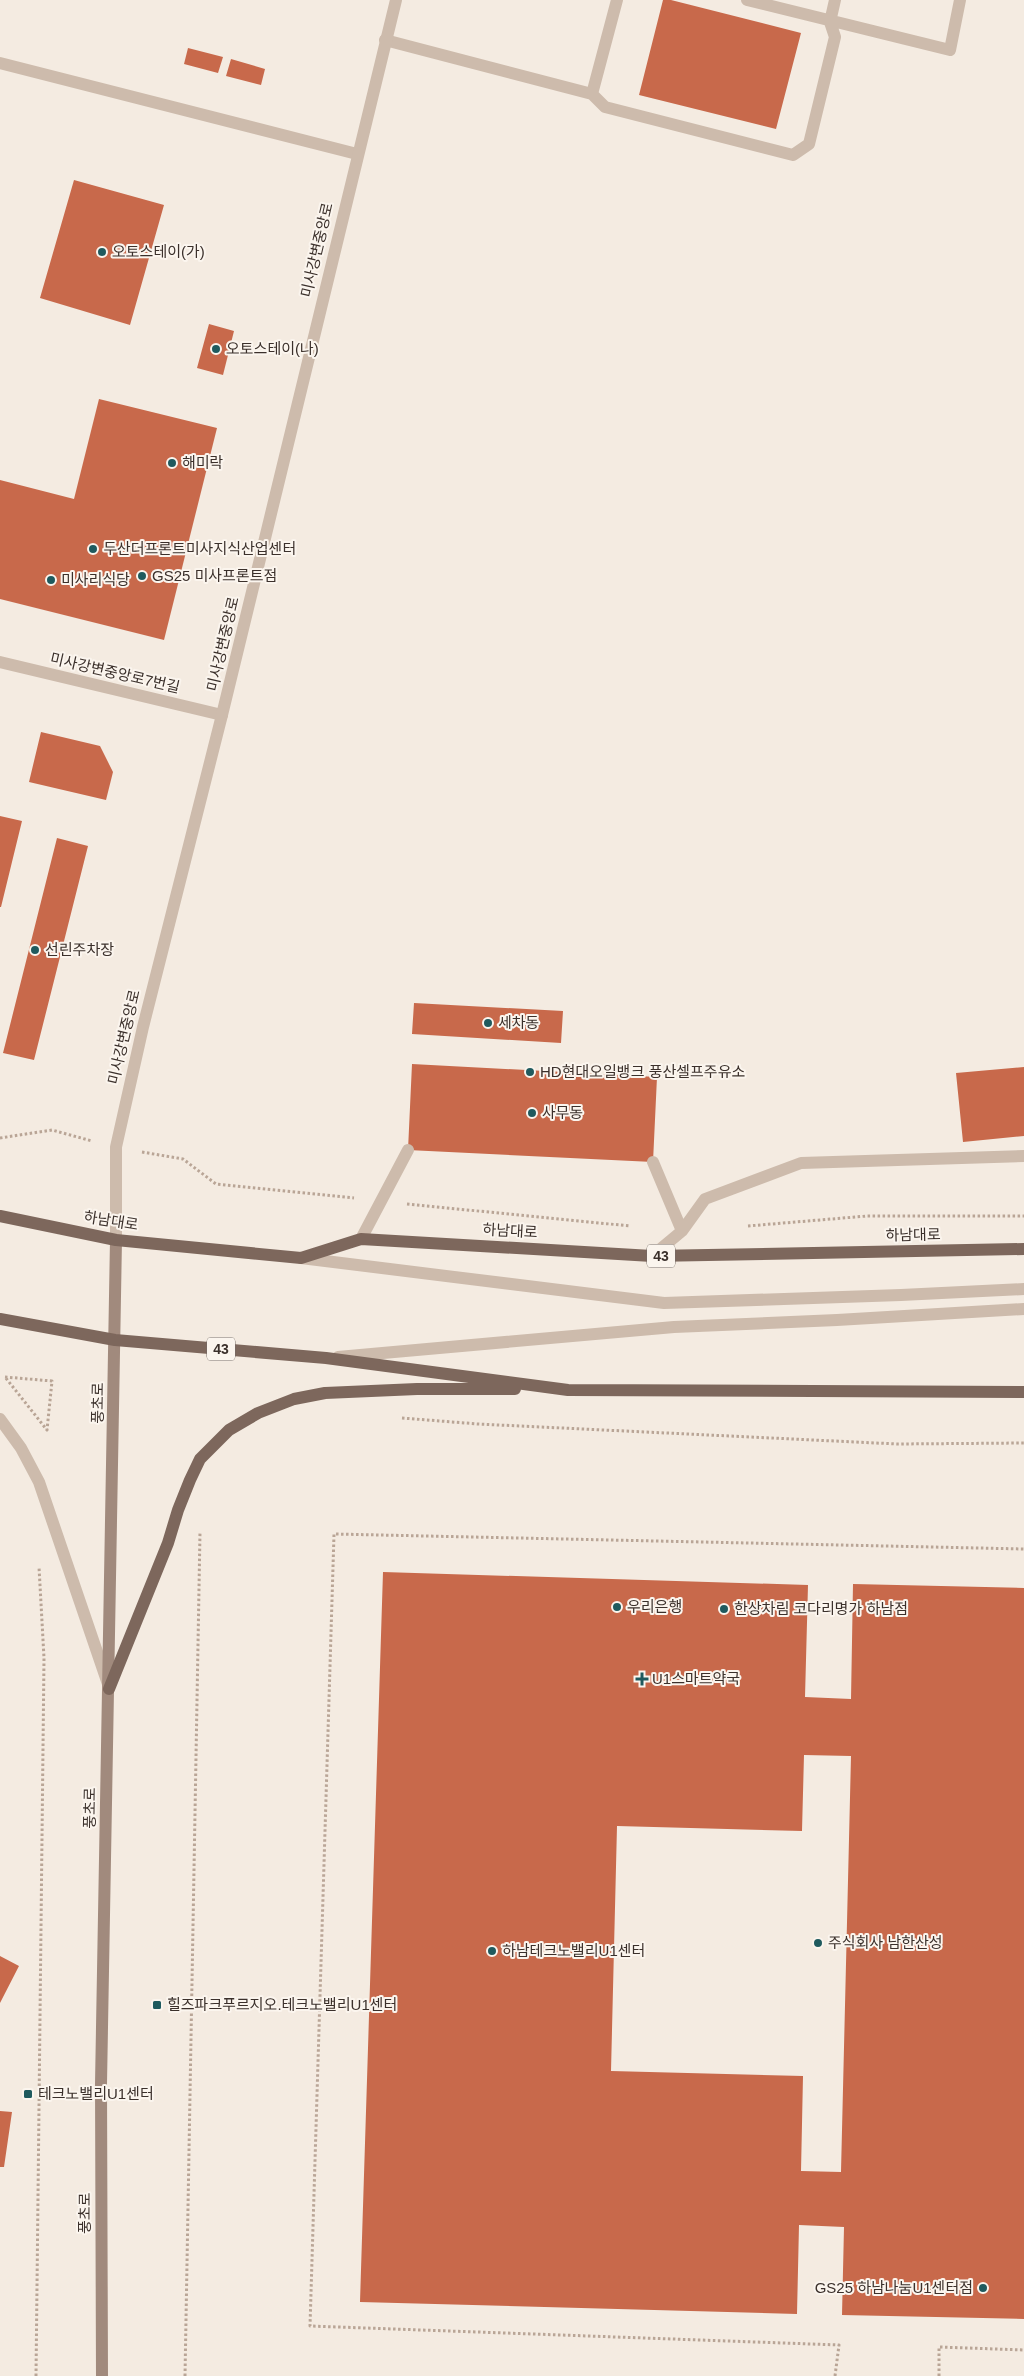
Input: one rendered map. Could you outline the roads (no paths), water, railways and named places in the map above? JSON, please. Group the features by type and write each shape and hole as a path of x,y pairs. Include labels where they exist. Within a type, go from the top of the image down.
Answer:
{"main road":[{"name":"하남대로","path":"0,1216 116,1240 300,1258 361,1239 652,1256 1024,1249"},
{"name":"풍초로","path":"102,2376 101,2084 116,1340 116,1240"},
{"name":"43","path":"0,1319 116,1340 326,1358 568,1390 1024,1392"},
{"path":"109,1689 168,1543 190,1480 200,1459 228,1430 258,1413 294,1398 325,1393 417,1389 568,1390"}],"street":[{"name":"미사강변중앙로","path":"116,1240 116,1147 143,1027 222,715 396,0"},
{"path":"592,94 616,0"},
{"path":"747,0 830,22 950,50 960,0"},
{"path":"386,40 592,94 605,107 793,155 809,144 835,37 830,22 835,0"},
{"path":"0,63 357,154"},
{"name":"미사강변중앙로7번길","path":"0,662 222,715"},
{"path":"361,1239 408,1150"},
{"path":"652,1256 682,1232 705,1199 801,1163 1024,1156"},
{"path":"653,1162 682,1232"},
{"path":"300,1258 664,1303 1024,1289"},
{"path":"326,1358 664,1328 1024,1309"},
{"path":"0,1419 21,1448 39,1482 109,1689"}],"place":[{"name":"오토스테이(가)","path":"102,252"},
{"name":"오토스테이(나)","path":"216,349"},
{"name":"해미락","path":"172,463"},
{"name":"두산더프론트미사지식산업센터","path":"93,549"},
{"name":"GS25 미사프론트점","path":"142,576"},
{"name":"미사리식당","path":"51,580"},
{"name":"선린주차장","path":"35,950"},
{"name":"세차동","path":"488,1023"},
{"name":"HD현대오일뱅크 풍산셀프주유소","path":"530,1072"},
{"name":"사무동","path":"532,1113"},
{"name":"우리은행","path":"617,1607"},
{"name":"한상차림 코다리명가 하남점","path":"724,1609"},
{"name":"U1스마트약국","path":"642,1679"},
{"name":"주식회사 남한산성","path":"818,1943"},
{"name":"하남테크노밸리U1센터","path":"492,1951"},
{"name":"힐즈파크푸르지오.테크노밸리U1센터","path":"157,2005"},
{"name":"테크노밸리U1센터","path":"28,2094"},
{"name":"GS25 하남나눔U1센터점","path":"983,2288"}]}
